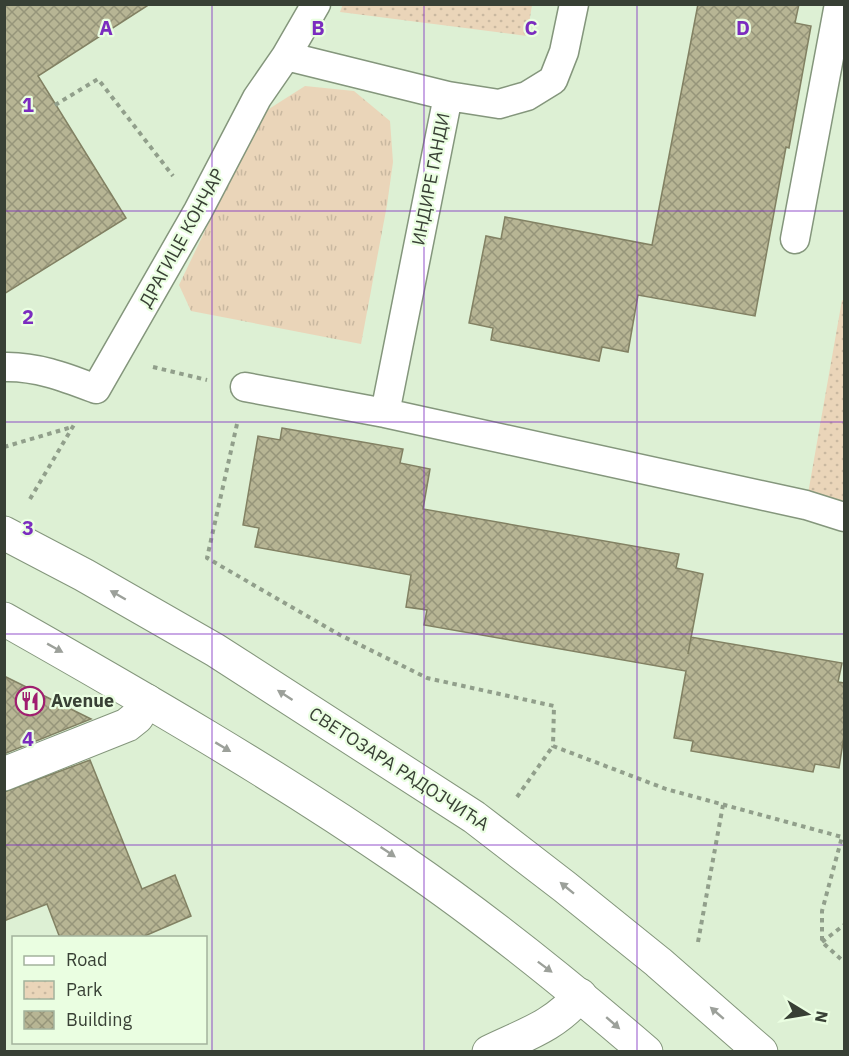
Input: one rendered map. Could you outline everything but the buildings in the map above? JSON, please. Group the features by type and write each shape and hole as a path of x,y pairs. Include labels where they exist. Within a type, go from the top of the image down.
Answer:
{"main road":[{"name":"СВЕТОЗАРА РАДОЈЧИЋА","path":"4,533 84,575 215,650 474,817 639,947 761,1052"},
{"path":"4,619 147,701 318,805 405,863 580,995 646,1052"},
{"path":"4,774 127,725 137,717 147,701"},
{"path":"489,1052 552,1022 580,995"}],"lane":[{"name":"ДРАГИЦЕ КОНЧАР","path":"4,367 20,366 38,370 96,389 198,211 257,98 286,56 316,4"},
{"name":"ИНДИРЕ ГАНДИ","path":"385,413 448,96 499,104 527,96 553,80 564,52 574,4"},
{"path":"795,239 839,4"},
{"path":"286,56 448,96"},
{"path":"245,387 385,413 806,505 844,517"}],"path":[{"path":"55,105 98,79 198,211"},
{"path":"115,357 205,380"},
{"path":"245,387 207,558 340,635 427,678 554,706 553,746 511,806"},
{"path":"4,447 73,427 25,507"},
{"path":"553,746 666,789 842,837 822,911 822,942 844,962"},
{"path":"696,951 723,805"},
{"path":"822,942 844,925"}],"green space":[{"path":"343,4 532,5 527,36 340,12"},
{"path":"305,86 354,91 390,121 393,162 361,344 191,311 179,285 261,114"},
{"path":"842,300 844,301 844,517 806,505"}],"place":[{"name":"Avenue","path":"30,701"}]}
